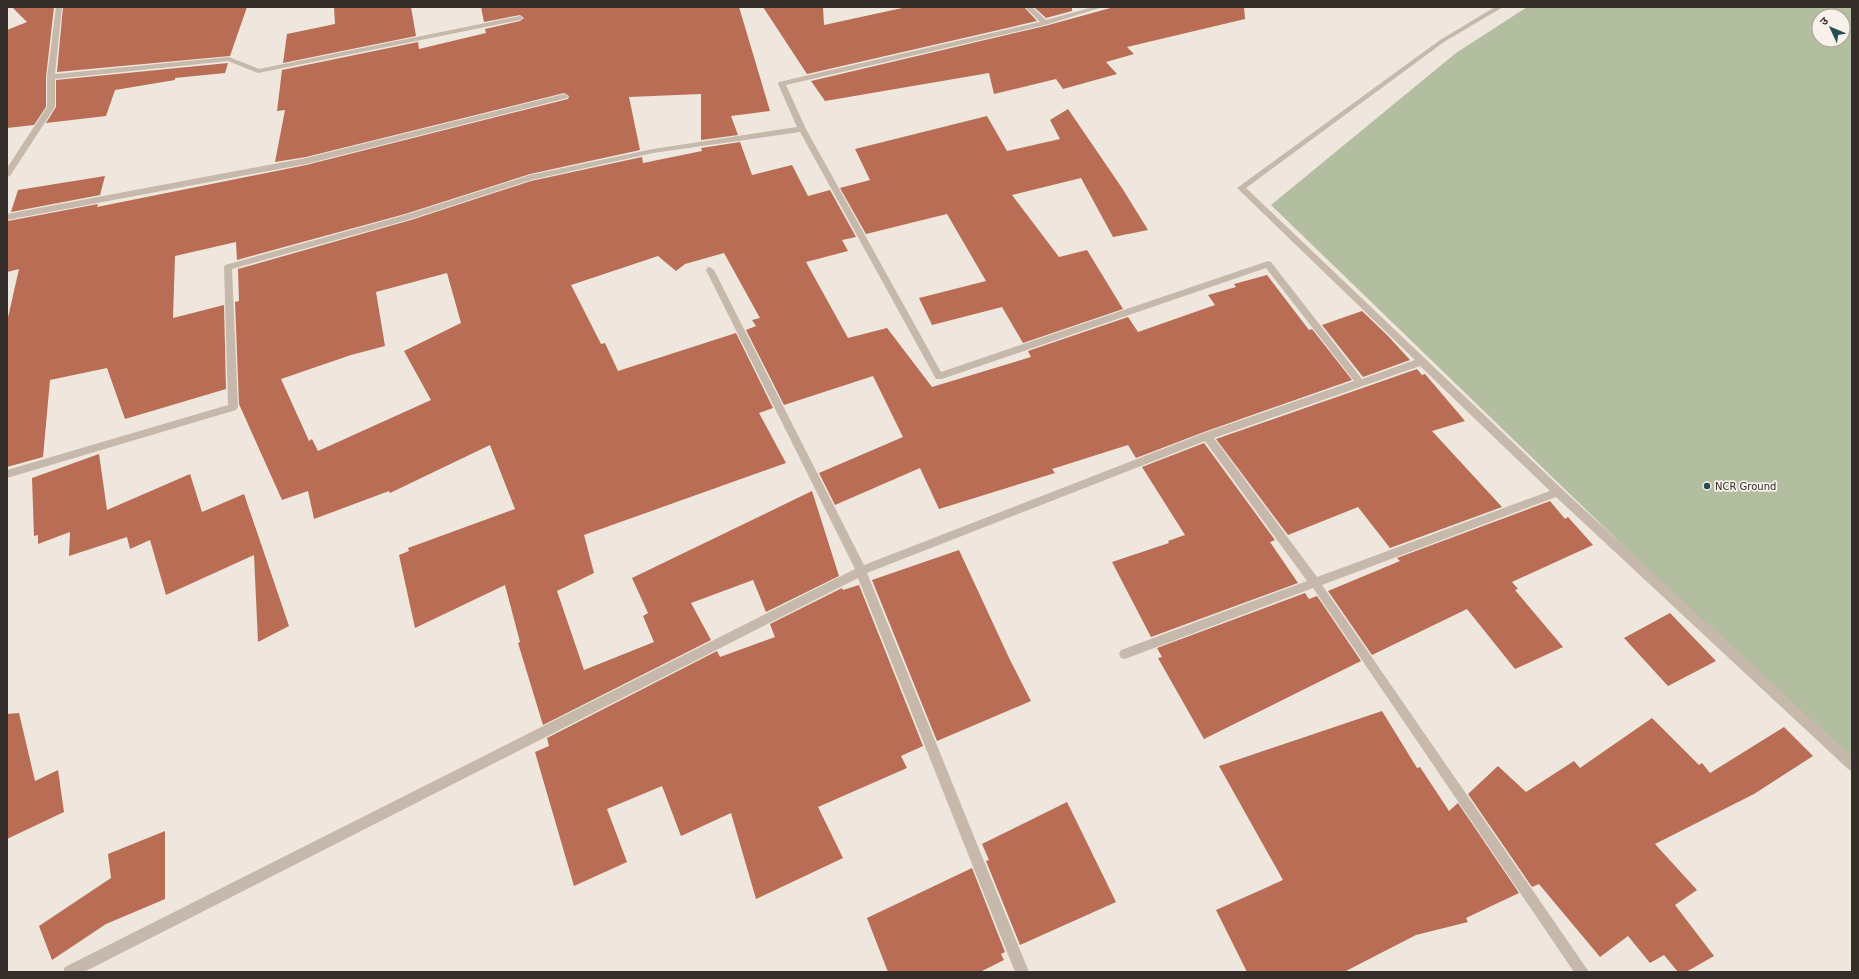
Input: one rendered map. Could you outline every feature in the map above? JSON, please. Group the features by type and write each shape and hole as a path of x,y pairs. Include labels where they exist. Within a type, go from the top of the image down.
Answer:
{"street":[{"path":"7,174 51,107 51,77 59,7"},
{"path":"1028,7 1045,23"},
{"path":"1100,7 1045,23 782,84 802,129 939,376 1268,264 1360,383"},
{"path":"1500,7 1442,41 1241,188 1558,492 1852,766"},
{"path":"51,77 229,59 258,71 520,18"},
{"path":"7,217 306,161 564,96"},
{"path":"7,474 233,407 228,267 408,217 530,178 653,151 802,129"},
{"path":"710,270 861,571 1022,972"},
{"path":"70,972 861,571 1207,436 1423,361"},
{"path":"1207,436 1315,583 1582,972"},
{"path":"1125,654 1558,492"}],"green space":[{"name":"NCR Ground","path":"1527,7 1852,7 1852,767 1271,205 1456,53"}],"building":[{"path":"12,7 54,7 46,77 46,107 34,125 7,128 7,30 27,22"},
{"path":"63,7 247,7 230,56 57,72"},
{"path":"334,7 411,7 416,36 283,63 287,34 335,24"},
{"path":"481,7 739,7 770,111 731,116 738,135 701,140 701,94 629,97 640,150 530,174 405,214 237,260 236,242 175,256 173,318 224,305 226,389 125,419 107,368 50,380 43,457 7,467 7,322 19,269 7,272 8,221 98,204 97,207 306,165 568,99 569,96 564,93 306,157 275,162 285,110 277,111 282,70 418,42 419,49 486,33 485,29 520,21 524,18 520,15 484,22"},
{"path":"763,7 823,7 824,25 907,7 1024,7 1037,21 807,74"},
{"path":"1034,7 1072,7 1072,11 1046,18"},
{"path":"1114,7 1244,7 1245,19 1127,47 1134,54 1106,62 1117,74 1063,89 1056,79 994,94 989,73 825,101 811,81 1045,26"},
{"path":"228,63 225,73 175,78 175,80 115,90 106,116 46,123 56,107 56,80"},
{"path":"1068,109 1122,188 1148,230 1113,237 1081,178 1012,195 1059,257 1087,250 1123,309 1023,343 1002,307 932,325 919,298 986,281 947,214 866,234 840,188 870,180 855,149 987,116 1007,151 1060,139 1050,120"},
{"path":"740,142 752,175 792,165 808,196 830,190 856,237 842,240 848,251 806,262 848,338 887,328 932,387 1031,357 1028,351 1128,317 1138,332 1215,305 1208,295 1236,287 1234,284 1267,275 1309,330 1312,329 1352,380 1204,432 1136,458 1128,445 1052,469 1055,473 939,509 920,468 835,505 819,473 903,437 873,376 784,405 746,330 756,326 752,320 760,318 724,253 685,264 676,271 658,256 571,285 601,344 605,343 618,371 736,333 773,408 759,413 786,463 584,535 594,573 557,591 584,670 654,642 643,616 648,613 632,578 812,491 839,576 766,612 753,580 691,603 711,640 543,725 518,643 520,642 505,585 415,628 399,555 409,551 408,548 515,509 490,445 390,493 389,491 314,519 308,491 282,500 239,404 235,302 239,301 238,269 411,220 531,181 642,157 643,163 702,151 701,148","holes":["447,273 461,323 404,351 431,400 318,451 312,439 309,441 281,379 351,355 385,346 376,292"]},
{"path":"105,176 100,195 11,212 18,190"},
{"path":"1362,311 1410,360 1363,377 1322,325"},
{"path":"1417,369 1422,375 1425,374 1465,421 1432,431 1502,507 1390,548 1358,507 1288,535 1216,439"},
{"path":"1204,443 1275,540 1270,542 1298,583 1151,637 1112,562 1169,543 1168,541 1185,535 1142,467"},
{"path":"99,454 107,510 190,474 202,512 244,494 289,626 258,642 254,555 166,595 150,540 130,549 127,537 69,556 70,532 38,544 38,535 34,536 32,478"},
{"path":"1550,501 1565,519 1568,517 1593,545 1512,582 1518,589 1515,590 1563,647 1515,669 1467,609 1372,655 1328,591 1400,561 1397,558"},
{"path":"959,550 1010,660 1031,701 937,741 872,580"},
{"path":"859,585 923,746 901,756 907,768 818,807 843,858 756,899 731,813 681,836 662,786 607,809 627,862 574,886 535,752 549,746 547,738 717,651 720,657 775,637 770,624 842,588 843,590"},
{"path":"1305,593 1309,599 1317,596 1361,661 1204,739 1158,658 1162,657 1157,648"},
{"path":"1670,613 1716,661 1668,686 1624,638"},
{"path":"1382,711 1417,768 1420,767 1449,811 1458,803 1519,893 1466,918 1468,922 1416,935 1344,972 1247,972 1216,910 1283,880 1219,766"},
{"path":"19,713 35,781 58,770 64,812 7,839 7,714"},
{"path":"1652,718 1699,765 1702,763 1710,773 1784,727 1813,756 1754,794 1655,844 1697,890 1675,905 1714,956 1686,972 1678,972 1664,955 1650,963 1628,936 1600,957 1539,884 1532,887 1468,794 1498,766 1526,792 1574,761 1580,768"},
{"path":"1067,802 1116,902 1020,945 986,861 989,860 982,844"},
{"path":"165,831 165,899 106,924 52,960 39,926 111,878 108,854"},
{"path":"972,868 1005,952 1001,954 1004,960 980,972 888,972 867,918"}],"place":[{"name":"NCR Ground","path":"1707,486"}]}
